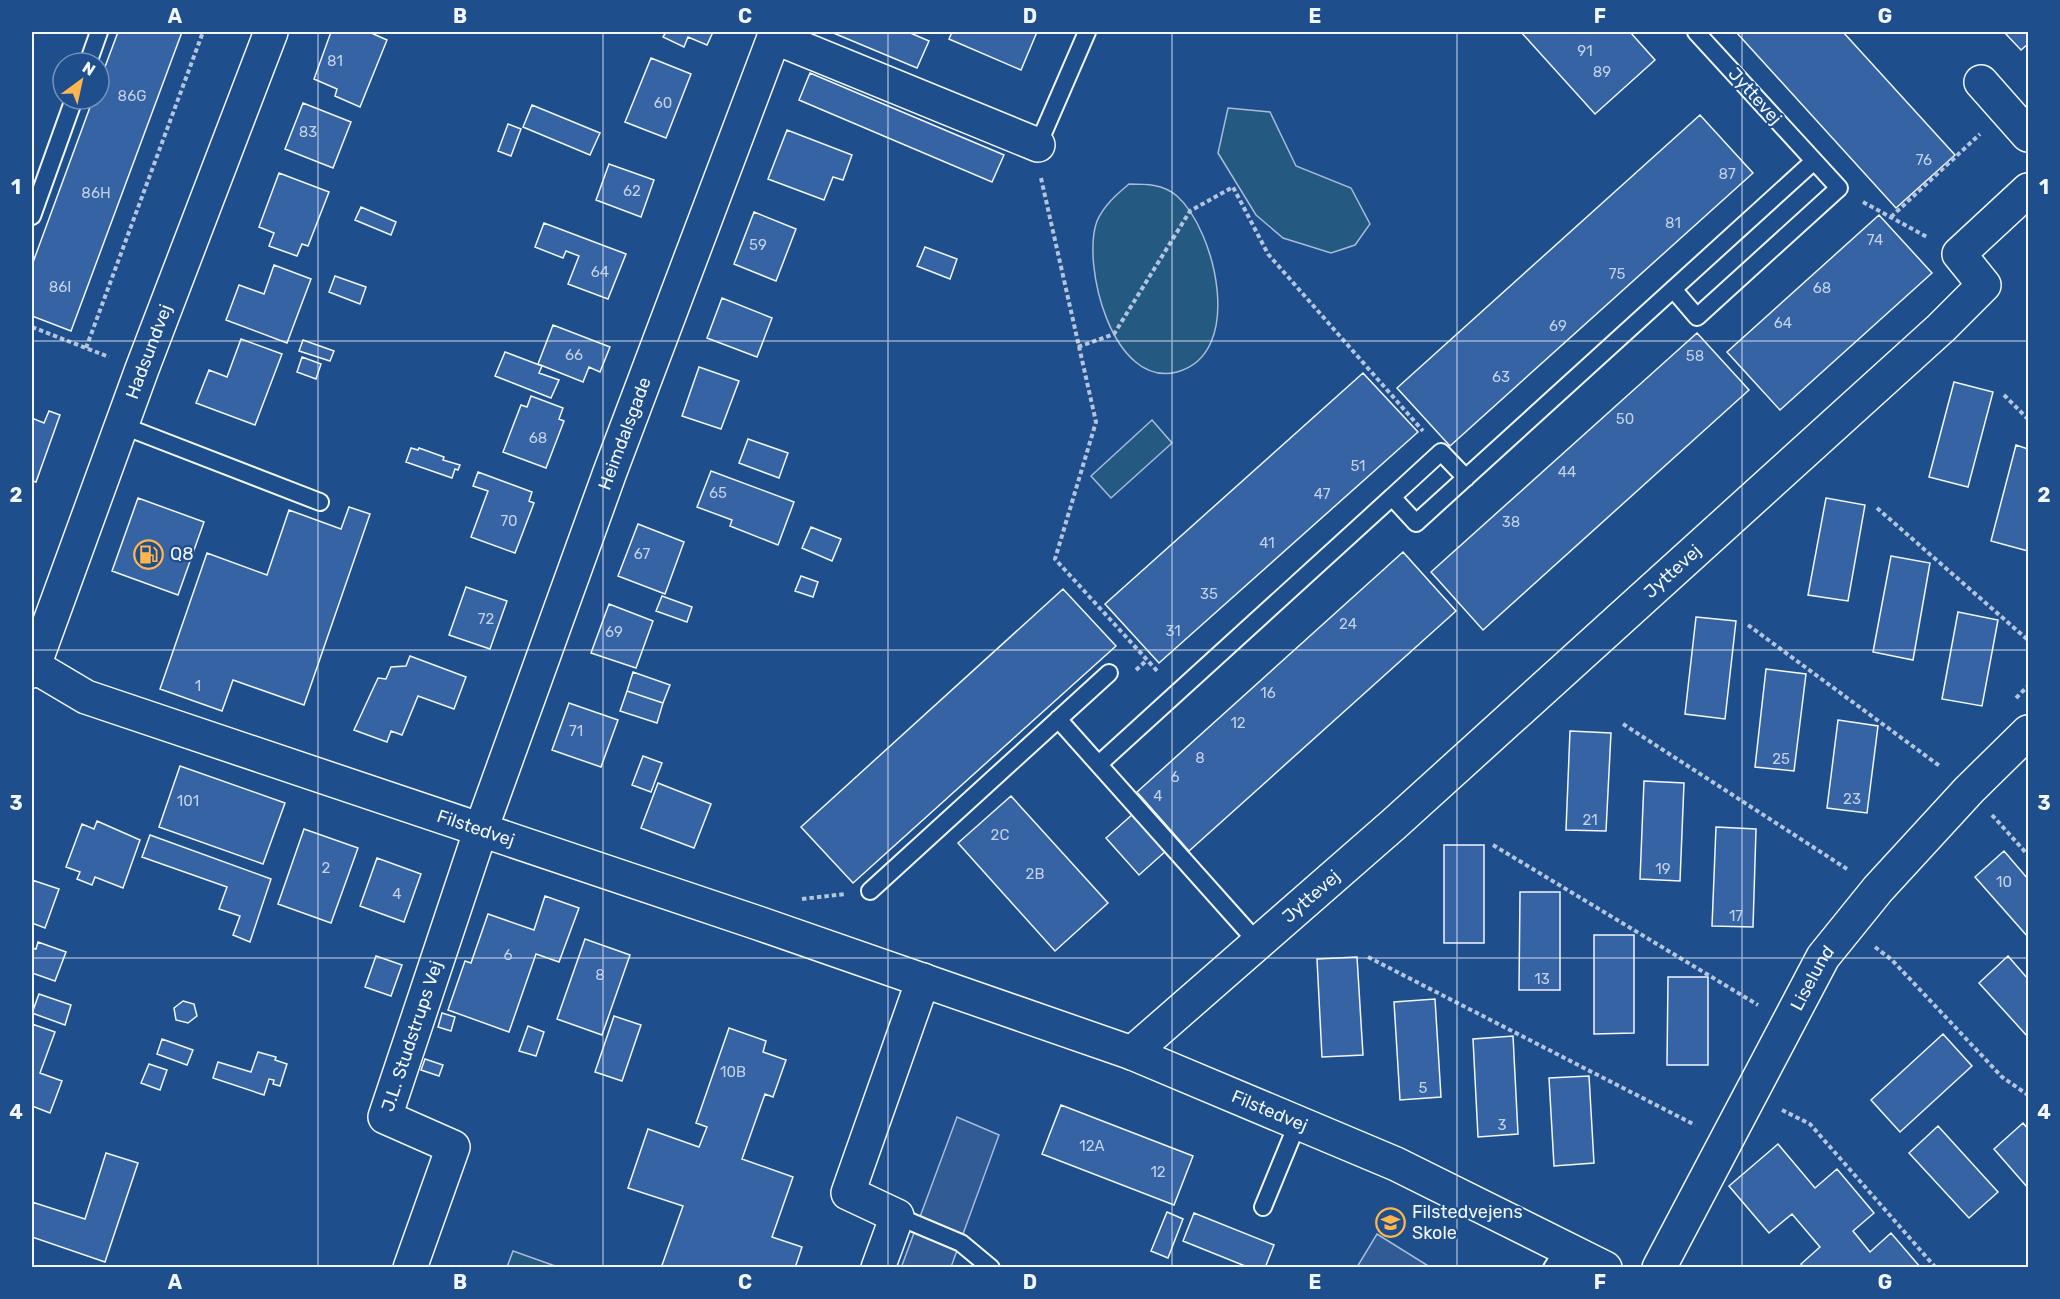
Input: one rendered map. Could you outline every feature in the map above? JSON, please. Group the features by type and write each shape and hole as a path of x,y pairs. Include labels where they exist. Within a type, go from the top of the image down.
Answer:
{"street":[{"name":"Hadsundvej","path":"32,668 142,369 271,32"},
{"name":"Heimdalsgade","path":"480,832 606,483 775,34 1038,145"},
{"path":"1981,82 2028,135"},
{"path":"1959,254 2028,190"},
{"name":"Jyttevej","path":"1132,1053 1593,646 1941,328 1984,285 1959,254"},
{"name":"Filstedvej","path":"32,668 86,697 1132,1053 1396,1164 1559,1257 1605,1268"},
{"name":"Liselund","path":"1659,1268 1823,957 1878,889 1969,790 2028,732"},
{"name":"J.L. Studstrups Vej","path":"410,1268 453,1147 385,1117 480,832"},
{"path":"878,1268 897,1216 848,1193 923,980"}],"lane":[{"path":"92,51 99,32"},
{"path":"1038,145 1088,32"},
{"name":"Jyttevej","path":"1696,32 1839,188"},
{"path":"32,216 70,111"},
{"path":"1392,497 1416,524 1814,161"},
{"path":"1673,290 1697,316 1839,188"},
{"path":"121,425 320,502"},
{"path":"1099,764 1441,452 1466,478"},
{"path":"870,891 1109,673"},
{"path":"1058,719 1258,943"},
{"path":"1263,1207 1298,1122"},
{"path":"897,1216 961,1243 992,1268"}],"path":[{"path":"86,348 203,32"},
{"path":"1891,217 2006,110"},
{"path":"1038,145 1041,191 1096,422 1054,559 1177,693"},
{"path":"1078,347 1114,334 1190,211 1233,187 1268,254 1441,452"},
{"path":"1839,188 1959,254"},
{"path":"32,327 142,369"},
{"path":"2004,395 2028,419"},
{"path":"1876,507 2028,640"},
{"path":"1748,625 1969,790 2028,855"},
{"path":"1623,724 1878,889"},
{"path":"1493,845 1788,1021"},
{"path":"1849,926 1892,960 2002,1077 2028,1095"},
{"path":"1368,957 1724,1142"},
{"path":"1750,1093 1810,1124 1936,1268"}],"shaded area":[{"path":"1228,108 1270,112 1296,166 1351,188 1370,224 1355,245 1331,253 1283,238 1256,215 1218,153"},
{"path":"1129,184 1160,187 1177,196 1191,213 1203,236 1212,262 1217,290 1217,318 1211,342 1198,361 1177,372 1155,372 1135,362 1119,343 1098,293 1093,241 1097,221 1107,205"},
{"path":"1152,420 1172,443 1111,498 1091,476"},
{"path":"957,1117 999,1135 951,1267 901,1268"},
{"path":"1377,1234 1430,1267 1357,1267"},
{"path":"513,1251 558,1267 507,1267"}],"building":[{"path":"118,32 182,32 71,331 32,316 32,265 89,111 111,111 111,51"},
{"path":"331,32 369,32 387,40 360,107 335,96 337,89 314,79"},
{"path":"666,32 713,32 707,45 688,37 684,47 663,37"},
{"path":"831,32 908,32 929,41 917,68"},
{"path":"952,32 1037,32 1021,70 949,39"},
{"path":"1521,32 1630,32 1655,60 1595,114"},
{"path":"1736,32 1843,32 1955,155 1896,208"},
{"path":"2004,32 2028,32 2028,44 2021,50"},
{"path":"651,58 691,74 666,138 625,122"},
{"path":"810,73 1004,155 992,182 799,100"},
{"path":"303,103 351,122 333,168 285,149"},
{"path":"532,105 600,133 590,155 523,127"},
{"path":"1700,115 1753,173 1450,446 1397,388"},
{"path":"508,124 521,129 511,156 498,151"},
{"path":"787,130 852,155 843,180 833,177 824,200 768,179"},
{"path":"609,164 654,180 641,217 596,200"},
{"path":"279,173 329,192 308,246 302,244 297,256 269,246 274,233 259,227"},
{"path":"361,207 396,222 391,235 355,220"},
{"path":"754,212 796,229 776,281 734,264"},
{"path":"1879,215 1932,273 1780,410 1727,352"},
{"path":"544,223 626,254 608,299 568,284 579,256 566,251 563,258 535,247"},
{"path":"925,247 957,259 950,279 917,266"},
{"path":"274,265 311,279 287,343 226,320 239,285 264,294"},
{"path":"335,276 366,287 360,304 329,292"},
{"path":"722,298 772,318 757,357 707,338"},
{"path":"553,325 610,347 600,372 589,367 583,382 538,364"},
{"path":"1697,333 1749,390 1483,630 1431,572"},
{"path":"241,339 282,354 255,425 196,403 209,370 227,377"},
{"path":"303,340 334,351 330,361 299,351"},
{"path":"505,352 542,366 539,373 559,380 551,398 495,376"},
{"path":"302,357 321,364 316,379 297,372"},
{"path":"699,367 739,381 721,429 682,416"},
{"path":"1363,373 1418,432 1159,663 1105,604"},
{"path":"1954,382 1993,392 1968,487 1929,477"},
{"path":"531,396 563,408 559,419 564,421 546,468 503,452 521,405 527,407"},
{"path":"49,411 60,415 36,482 32,481 32,418 44,423"},
{"path":"748,439 788,453 779,478 739,463"},
{"path":"2016,445 2028,449 2028,551 1991,541"},
{"path":"411,448 418,450 419,448 444,457 443,460 460,465 458,470 455,469 452,478 406,462"},
{"path":"711,471 794,502 778,545 730,526 732,520 697,507"},
{"path":"478,472 532,492 529,501 534,503 515,553 471,537 488,491 473,486"},
{"path":"138,498 204,522 178,595 112,571"},
{"path":"1826,498 1865,505 1848,601 1808,595"},
{"path":"349,507 370,514 304,705 233,680 222,711 160,689 207,553 267,575 289,510 341,529"},
{"path":"638,524 684,542 665,594 618,576"},
{"path":"811,527 841,539 832,561 802,548"},
{"path":"1403,552 1456,611 1189,851 1137,792"},
{"path":"1891,556 1930,563 1913,660 1873,652"},
{"path":"801,576 818,582 813,597 795,591"},
{"path":"466,587 507,601 490,649 449,635"},
{"path":"1063,589 1116,646 853,883 801,827"},
{"path":"662,596 692,607 687,622 656,611"},
{"path":"609,604 653,621 636,668 591,653"},
{"path":"1958,612 1998,620 1982,706 1942,699"},
{"path":"1696,617 1736,621 1725,719 1685,714"},
{"path":"410,656 466,677 454,709 418,696 402,735 391,731 387,742 354,730 378,678 386,679 391,667 406,666"},
{"path":"1766,669 1806,674 1794,771 1755,767"},
{"path":"633,672 670,685 663,703 627,691"},
{"path":"627,691 663,703 657,723 620,711"},
{"path":"569,703 618,720 601,767 552,750"},
{"path":"1838,720 1878,726 1867,813 1827,808"},
{"path":"1570,731 1611,733 1606,831 1566,830"},
{"path":"643,756 662,763 651,792 632,785"},
{"path":"180,766 285,803 263,864 159,827"},
{"path":"1644,781 1684,783 1680,881 1640,879"},
{"path":"658,783 711,804 694,848 641,828"},
{"path":"1011,796 1108,903 1055,951 958,843"},
{"path":"1134,813 1167,850 1139,875 1106,838"},
{"path":"97,821 140,840 123,888 95,877 92,885 77,879 80,872 66,867 82,824 94,829"},
{"path":"1716,827 1756,829 1753,927 1712,926"},
{"path":"304,829 358,848 331,923 278,904"},
{"path":"150,835 271,879 250,942 233,935 240,916 219,909 227,887 142,857"},
{"path":"1444,845 1484,845 1484,943 1444,943"},
{"path":"2004,851 2028,879 2028,937 1975,877"},
{"path":"377,858 421,874 404,922 360,906"},
{"path":"32,880 59,889 45,928 32,923"},
{"path":"1520,892 1560,892 1560,990 1519,990"},
{"path":"545,896 579,908 559,962 536,954 509,1032 448,1010 465,961 471,963 488,914 534,930"},
{"path":"1594,935 1634,935 1634,1033 1594,1034"},
{"path":"585,939 630,955 602,1035 557,1019"},
{"path":"38,942 66,952 55,981 32,973 32,948 36,949"},
{"path":"376,956 402,965 391,996 365,987"},
{"path":"2008,956 2028,979 2028,1037 1979,983"},
{"path":"1357,957 1363,1055 1322,1057 1317,959"},
{"path":"1668,977 1708,977 1708,1065 1667,1065"},
{"path":"39,994 71,1005 65,1025 32,1013"},
{"path":"1435,999 1441,1097 1400,1100 1394,1002"},
{"path":"183,1001 194,1004 197,1016 188,1023 176,1020 174,1008"},
{"path":"442,1013 455,1017 451,1031 438,1027"},
{"path":"614,1016 641,1025 622,1081 595,1072"},
{"path":"32,1024 55,1032 40,1073 62,1081 50,1113 32,1106"},
{"path":"528,1026 544,1032 536,1056 519,1051"},
{"path":"729,1028 766,1041 763,1052 786,1060 773,1097 765,1094 742,1159 793,1177 772,1237 802,1247 795,1268 661,1268 683,1206 628,1188 648,1129 699,1147 707,1127 696,1123"},
{"path":"1943,1034 1972,1066 1900,1132 1871,1100"},
{"path":"1513,1036 1518,1134 1478,1137 1473,1039"},
{"path":"162,1039 193,1050 187,1065 157,1054"},
{"path":"258,1052 276,1057 275,1060 287,1064 280,1086 273,1084 274,1080 269,1079 264,1095 213,1078 218,1062 251,1072"},
{"path":"425,1059 443,1065 439,1076 421,1070"},
{"path":"149,1064 167,1070 160,1090 141,1083"},
{"path":"1589,1076 1594,1163 1554,1166 1549,1078"},
{"path":"1061,1105 1193,1156 1174,1205 1042,1154"},
{"path":"2023,1123 2028,1129 2028,1188 1994,1149"},
{"path":"1938,1126 1998,1192 1969,1218 1909,1153"},
{"path":"1778,1144 1815,1188 1837,1169 1874,1213 1853,1231 1870,1252 1891,1233 1921,1268 1804,1268 1801,1264 1820,1247 1792,1214 1769,1233 1729,1186"},
{"path":"106,1153 138,1163 105,1262 32,1237 32,1202 85,1219"},
{"path":"1167,1212 1183,1219 1168,1258 1151,1251"},
{"path":"1194,1213 1274,1245 1265,1268 1250,1268 1183,1241"}],"place":[{"name":"Q8","path":"149,554"},
{"name":"Filstedvejens Skole","path":"1391,1222"}]}
